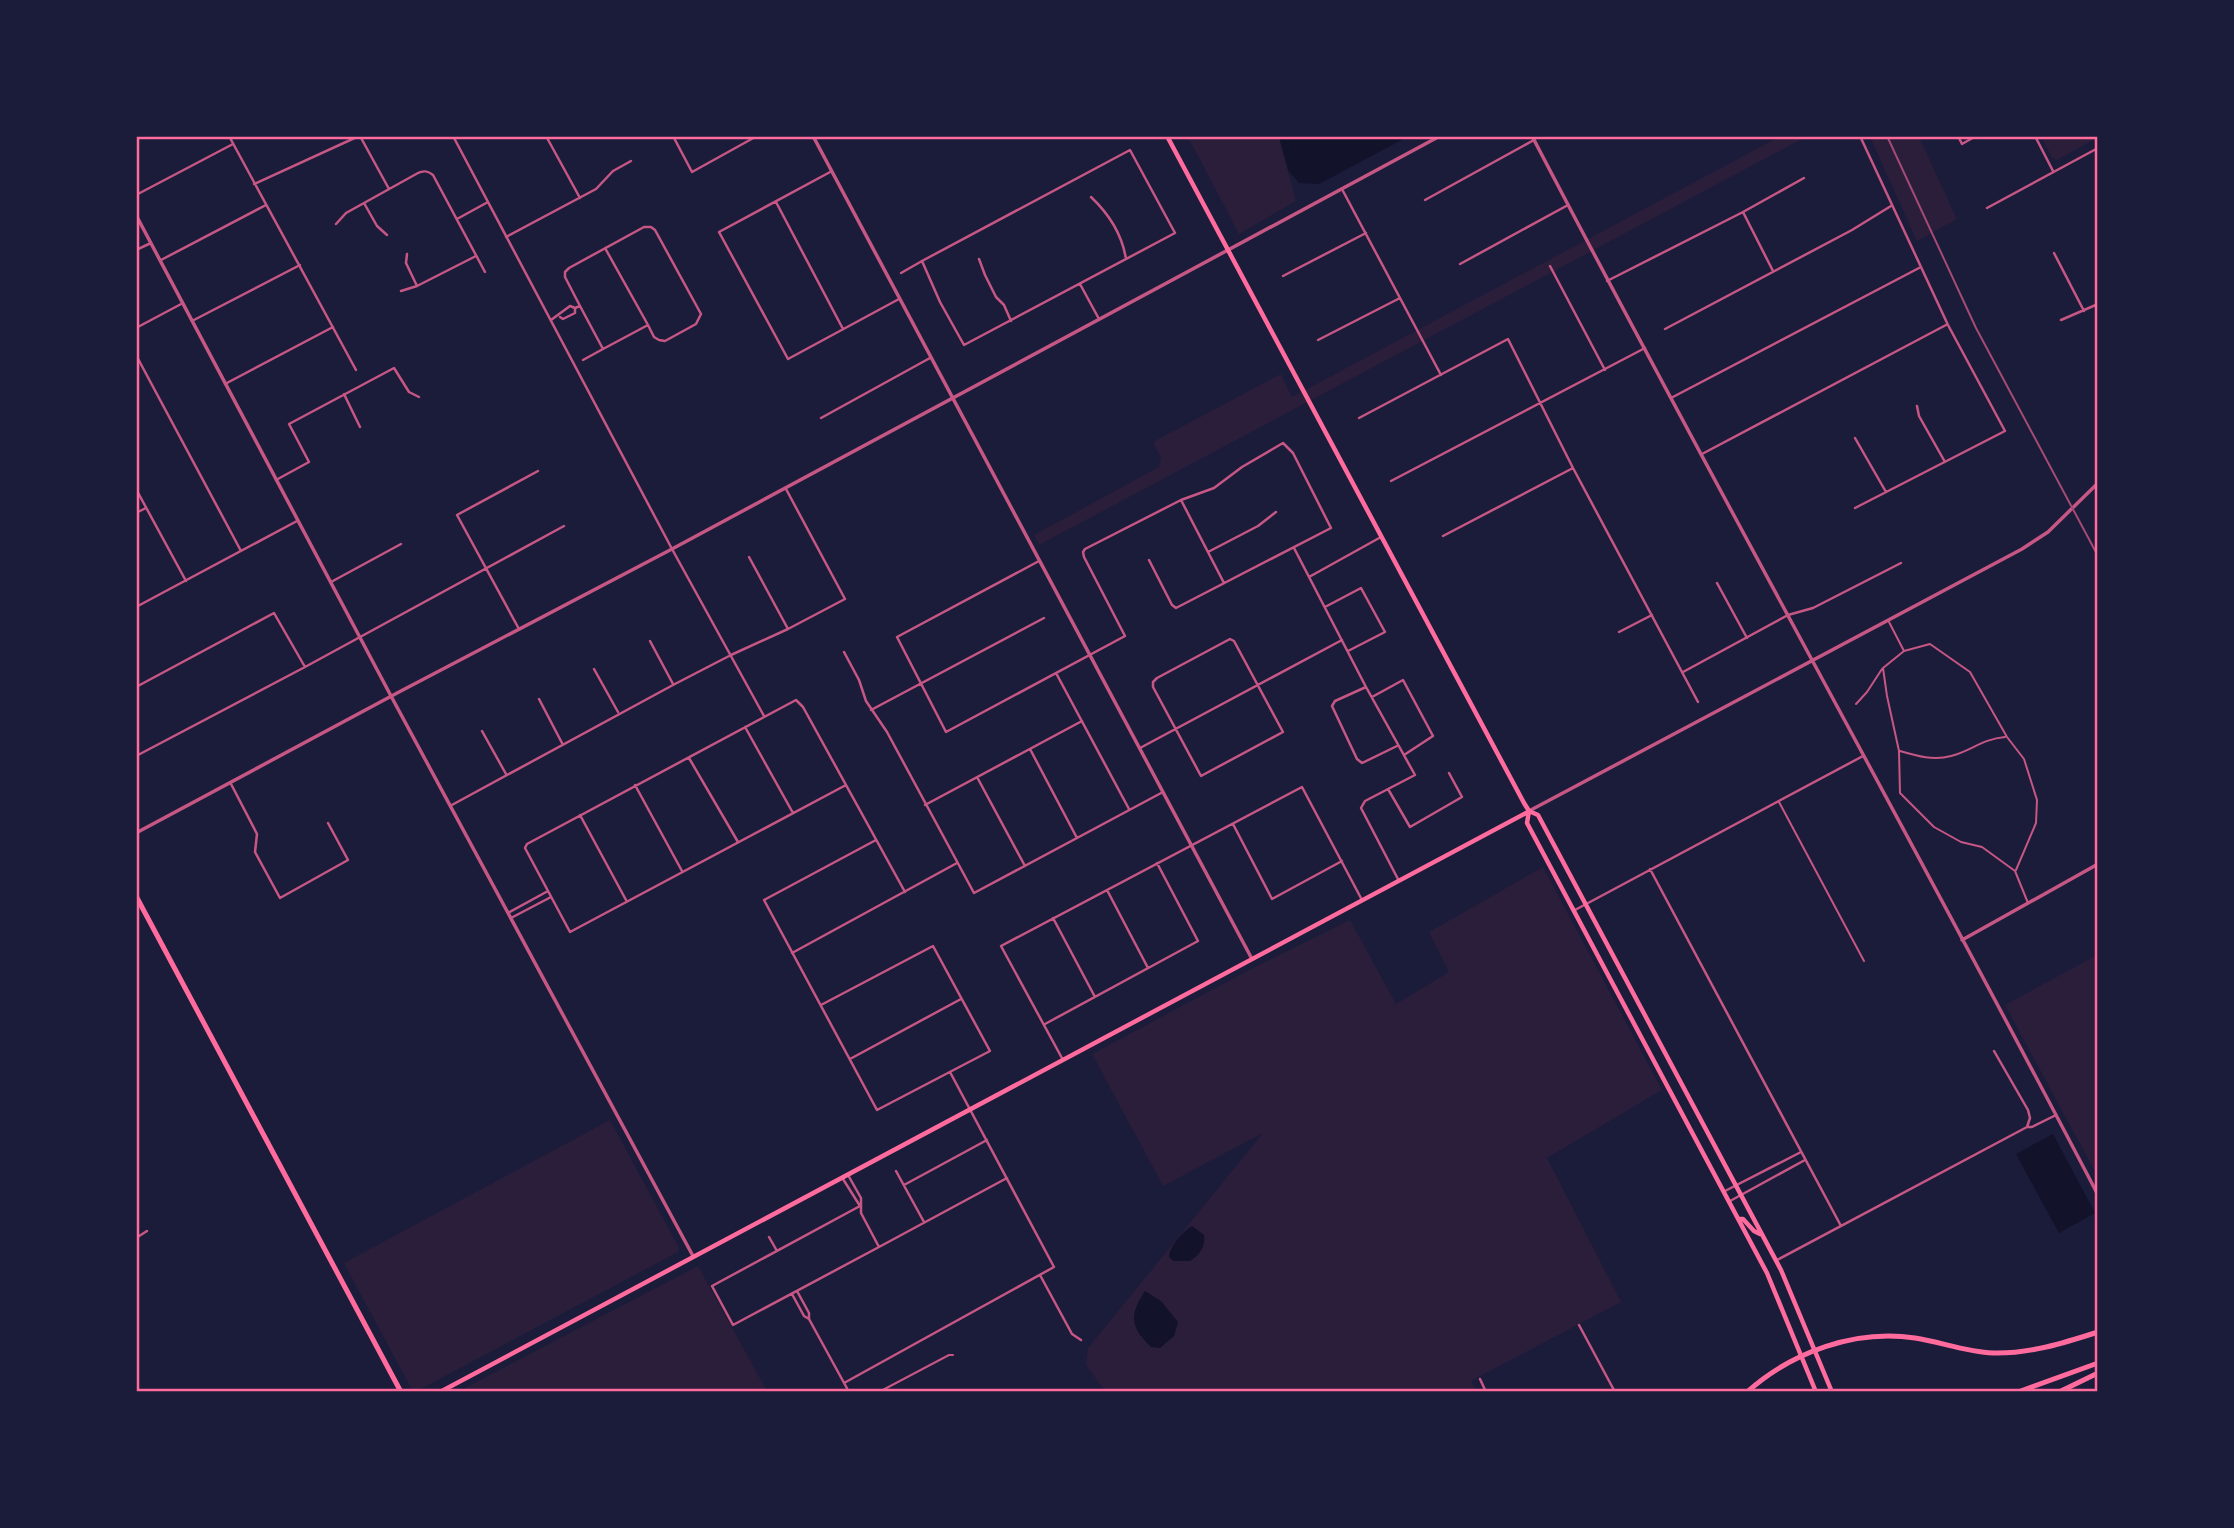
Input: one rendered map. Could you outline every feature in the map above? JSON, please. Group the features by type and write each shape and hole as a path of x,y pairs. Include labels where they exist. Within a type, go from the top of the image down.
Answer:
{"main road":[{"path":"1167,136 1529,811 1538,816 1736,1185 1776,1261 1832,1391"},
{"path":"440,1391 1529,811"},
{"path":"1529,811 1527,823 1771,1281 1816,1391"},
{"path":"136,896 401,1391"},
{"path":"1740,1219 1762,1235"},
{"path":"1747,1391 1771,1373 1802,1356 1842,1342 1870,1337 1896,1336 1968,1351 2020,1353 2098,1332"},
{"path":"2018,1391 2098,1363"},
{"path":"2059,1391 2098,1373"}],"street":[{"path":"229,136 356,370"},
{"path":"254,184 359,136 389,189"},
{"path":"453,136 672,549 764,716"},
{"path":"546,136 580,198"},
{"path":"673,136 692,173 757,136"},
{"path":"813,136 1252,959"},
{"path":"136,833 672,549 1098,318 1342,191 1440,136"},
{"path":"1855,508 2005,431 1948,324 1860,136"},
{"path":"1958,136 1962,144 1976,136"},
{"path":"2035,136 2053,172"},
{"path":"1425,200 1533,138 1607,281 2098,1195"},
{"path":"136,195 233,144"},
{"path":"1987,208 2098,148"},
{"path":"901,273 922,261 1130,150 1175,233 964,345 940,302 922,261"},
{"path":"506,237 596,189 613,171 631,161"},
{"path":"336,224 346,213 424,171 429,172 485,272"},
{"path":"832,172 719,232 788,359 899,299"},
{"path":"1607,281 1804,178"},
{"path":"1342,191 1441,375"},
{"path":"1091,197 1105,211 1117,231 1126,259"},
{"path":"456,219 488,202"},
{"path":"776,202 843,329"},
{"path":"364,203 377,226 387,235"},
{"path":"161,260 267,205"},
{"path":"1460,264 1568,205"},
{"path":"1665,329 1852,230 1891,206"},
{"path":"1743,212 1774,271"},
{"path":"136,215 693,1256"},
{"path":"603,349 565,277 565,272 605,248 644,227 655,230 701,314 696,324 665,341 659,341 654,337 605,248"},
{"path":"1283,276 1366,233"},
{"path":"136,250 151,243"},
{"path":"2054,253 2084,310"},
{"path":"407,254 405,264 417,286"},
{"path":"401,291 417,286 476,256"},
{"path":"979,259 996,297 1004,305 1011,321"},
{"path":"192,321 300,265"},
{"path":"1550,266 1605,370"},
{"path":"1671,398 1920,267"},
{"path":"1080,284 1098,318"},
{"path":"1318,340 1400,298"},
{"path":"136,328 183,303"},
{"path":"2061,320 2098,304"},
{"path":"551,320 570,306 575,309"},
{"path":"558,317 563,319 575,313 575,309 580,306"},
{"path":"565,309 568,316"},
{"path":"1702,454 1948,324"},
{"path":"583,360 648,325"},
{"path":"225,384 333,327"},
{"path":"1359,418 1508,339 1573,468 1698,702"},
{"path":"1391,481 1645,348"},
{"path":"136,355 242,551"},
{"path":"821,418 930,358"},
{"path":"276,480 309,462 289,424 394,368 409,392 419,397"},
{"path":"344,394 360,426"},
{"path":"1917,406 1919,416 1945,462"},
{"path":"1855,438 1886,492"},
{"path":"1039,561 897,637 946,732 1125,636 1084,557 1085,550 1181,500 1214,488 1242,467 1283,443 1293,453 1331,528 1176,608 1149,560"},
{"path":"1443,536 1573,468"},
{"path":"519,629 457,515 538,471"},
{"path":"1529,811 2038,539 2098,483"},
{"path":"450,806 673,684 845,599 785,487"},
{"path":"136,489 186,580"},
{"path":"1181,500 1224,583"},
{"path":"136,513 146,508"},
{"path":"1208,552 1258,526 1276,512"},
{"path":"136,607 298,520"},
{"path":"137,754 306,667 564,526"},
{"path":"1309,577 1381,537"},
{"path":"331,582 401,544"},
{"path":"1294,547 1415,775 1365,802 1361,808 1399,881"},
{"path":"749,557 788,629"},
{"path":"1683,672 1788,615 1813,608 1901,563"},
{"path":"1717,583 1747,638"},
{"path":"1325,607 1361,588 1385,632 1348,651"},
{"path":"136,687 274,613 306,667"},
{"path":"1619,632 1652,615"},
{"path":"872,710 1044,618"},
{"path":"1230,639 1234,641 1258,685 1283,732 1201,776 1153,687 1153,682 1230,639"},
{"path":"1140,748 1342,640"},
{"path":"650,641 673,684"},
{"path":"844,652 872,710 887,732 974,893 1163,792"},
{"path":"594,669 618,713"},
{"path":"1056,673 1129,810"},
{"path":"1372,697 1403,680 1433,736 1404,755"},
{"path":"1366,687 1335,701 1332,706 1357,759 1362,763 1398,745"},
{"path":"539,699 562,744"},
{"path":"846,785 570,932 525,848 527,844 580,815 796,700 803,707 905,892"},
{"path":"925,805 1082,721"},
{"path":"745,727 793,813"},
{"path":"482,731 507,775"},
{"path":"1030,749 1077,838"},
{"path":"1575,910 1863,756"},
{"path":"689,758 738,842"},
{"path":"1388,789 1410,827 1462,797 1449,773"},
{"path":"977,777 1026,866"},
{"path":"230,782 257,834 255,852 280,898 348,860 328,823"},
{"path":"635,785 682,872"},
{"path":"1063,1060 1001,946 1107,889 1302,786 1362,900"},
{"path":"580,815 626,900"},
{"path":"1233,824 1272,899 1342,861"},
{"path":"821,1005 933,946 989,1051 877,1110 792,953 764,900 876,840"},
{"path":"792,953 957,863"},
{"path":"1045,1024 1198,941 1157,863"},
{"path":"1962,940 2098,864"},
{"path":"1650,869 1841,1226"},
{"path":"1107,889 1148,968"},
{"path":"508,913 548,891"},
{"path":"511,918 551,897"},
{"path":"1053,918 1095,997"},
{"path":"849,1059 961,999"},
{"path":"1994,1051 2028,1110 2030,1118 2027,1127"},
{"path":"844,1383 1054,1267 950,1072"},
{"path":"1776,1261 2027,1127 2056,1115"},
{"path":"904,1185 987,1140"},
{"path":"1725,1191 1801,1152"},
{"path":"1730,1201 1805,1160"},
{"path":"896,1171 924,1222"},
{"path":"845,1175 879,1247"},
{"path":"860,1206 712,1286 733,1325 1007,1178"},
{"path":"136,1238 147,1231"},
{"path":"769,1237 777,1251"},
{"path":"1040,1275 1072,1334 1081,1340"},
{"path":"797,1291 809,1313 809,1319 849,1391"},
{"path":"792,1294 804,1316 809,1319"},
{"path":"1580,1325 1615,1391"},
{"path":"1480,1379 1486,1391"}],"lane":[{"path":"1888,619 1904,651"},
{"path":"1856,704 1883,668 1904,651 1930,644 1970,673 2007,737 2024,759 2037,800 2036,823 2015,871"},
{"path":"1883,668 1899,751 1900,793 1934,827 1961,842 1982,847 2015,871 2028,904"},
{"path":"1899,751 1939,758 1953,756 1980,742 2007,737"},
{"path":"1779,801 1864,961"},
{"path":"879,1391 950,1354 953,1355"}],"shaded area":[{"path":"1279,136 1407,137 1319,184 1299,183 1288,170"},
{"path":"2097,136 2057,160 2053,159 2041,137"},
{"path":"1188,137 1279,137 1296,201 1239,234"},
{"path":"1779,137 1806,137 1039,545 1034,535 1159,467 1161,458 1153,442 1281,374 1292,397"},
{"path":"1870,137 1919,137 1957,219 1917,241"},
{"path":"1543,867 1662,1090 1547,1158 1621,1302 1471,1381 1477,1391 1105,1391 1086,1365 1088,1348 1263,1133 1163,1186 1092,1054 1249,970 1350,920 1396,1004 1449,972 1429,932"},
{"path":"2097,955 2097,1175 2005,1005"},
{"path":"610,1120 679,1248 678,1252 417,1391 412,1390 344,1263"},
{"path":"2053,1134 2095,1213 2059,1233 2016,1154"},
{"path":"1192,1226 1204,1235 1201,1250 1190,1261 1173,1261 1169,1257 1172,1248"},
{"path":"698,1266 767,1391 459,1391"},
{"path":"1145,1291 1161,1301 1178,1322 1174,1336 1160,1348 1151,1347 1139,1333 1134,1320 1136,1307"}],"railway":[{"path":"1887,136 1976,328 2098,556"}]}
